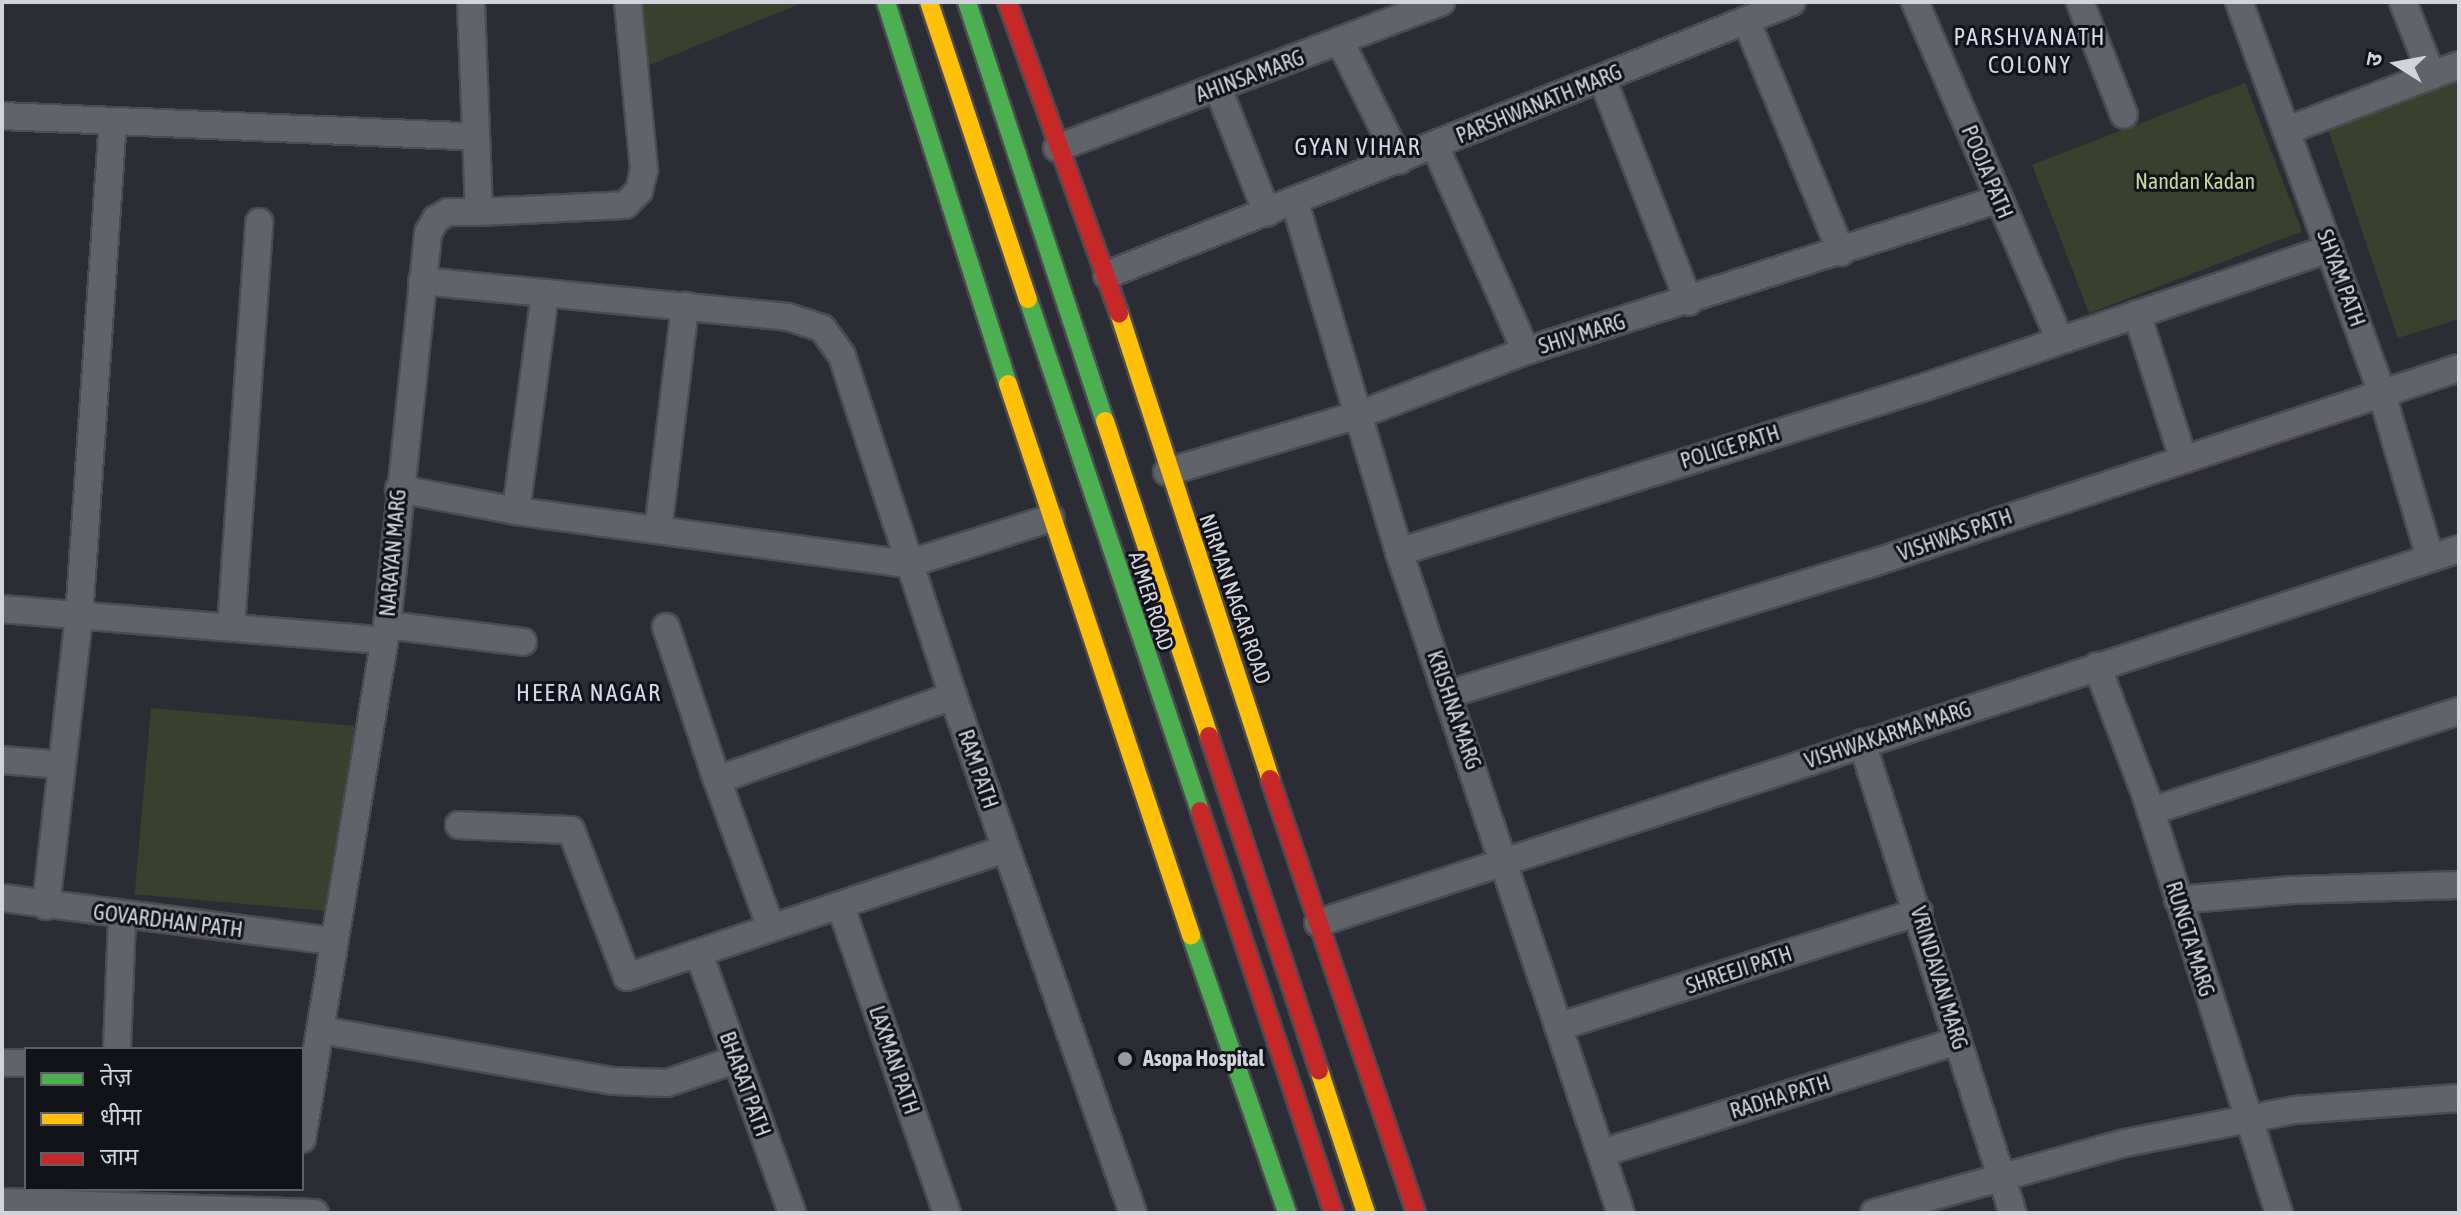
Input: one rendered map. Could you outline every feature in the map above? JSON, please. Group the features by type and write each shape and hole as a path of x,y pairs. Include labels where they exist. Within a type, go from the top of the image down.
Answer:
{"main road":[{"path":"886,2 1051,518 1287,1213"},
{"name":"AJMER ROAD","path":"929,2 1334,1213"},
{"name":"AJMER ROAD","path":"967,2 1366,1213"},
{"name":"NIRMAN NAGAR ROAD","path":"1007,2 1057,148 1107,275 1167,472 1411,1212"}],"street":[{"path":"471,2 479,212 625,205 639,191 644,169 628,2"},
{"name":"AHINSA MARG","path":"1057,148 1341,43 1441,2"},
{"name":"PARSHWANATH MARG","path":"1107,275 1295,203 1792,2"},
{"name":"POOJA PATH","path":"1915,2 2060,340"},
{"path":"2080,2 2124,115"},
{"name":"SHYAM PATH","path":"2239,2 2381,391 2430,558"},
{"path":"2403,2 2432,76"},
{"path":"1746,20 1841,252"},
{"path":"1341,43 1399,160"},
{"path":"2288,130 2459,65"},
{"path":"1602,78 1689,302"},
{"path":"1218,88 1267,213"},
{"path":"2,116 113,124 475,137"},
{"path":"46,906 79,618 113,124"},
{"path":"1435,146 1526,351"},
{"name":"SHIV MARG","path":"1167,472 1361,414 1526,351 1689,302 1999,199"},
{"name":"KRISHNA MARG","path":"1295,203 1361,414 1399,552 1506,862 1621,1213"},
{"name":"NARAYAN MARG","path":"304,1115 308,1066 320,1030 384,633 428,233 436,219 448,212 479,212"},
{"path":"231,627 259,222"},
{"name":"POLICE PATH","path":"1399,552 1495,525 2330,248"},
{"path":"422,281 685,306 658,530"},
{"path":"516,511 545,293"},
{"name":"RAM PATH","path":"685,306 788,317 822,328 842,356 908,564 1133,1213"},
{"path":"2137,314 2183,458"},
{"name":"VISHWAS PATH","path":"1449,694 1867,565 2381,391 2459,368"},
{"path":"399,489 516,511 908,564 1051,518"},
{"name":"VISHWAKARMA MARG","path":"1318,923 2459,549"},
{"path":"2,609 79,618 523,642"},
{"path":"666,627 771,928"},
{"name":"RUNGTA MARG","path":"2097,666 2151,811 2279,1213"},
{"path":"717,780 953,696"},
{"path":"2151,811 2459,711"},
{"name":"VRINDAVAN MARG","path":"1862,743 1919,912 2013,1213"},
{"path":"2,760 61,765"},
{"path":"459,825 571,830 627,977 1006,849"},
{"path":"2178,900 2293,890 2459,885"},
{"name":"GOVARDHAN PATH","path":"2,898 122,916 334,941"},
{"name":"LAXMAN PATH","path":"841,907 947,1213"},
{"name":"SHREEJI PATH","path":"1558,1027 1919,912"},
{"path":"117,1047 122,916"},
{"name":"BHARAT PATH","path":"699,954 789,1212"},
{"path":"320,1030 613,1081 667,1083 735,1060"},
{"name":"RADHA PATH","path":"1602,1153 1958,1041"},
{"path":"2,1063 24,1063"},
{"path":"1874,1213 2125,1143 2295,1110 2459,1098"},
{"path":"2,1202 298,1206"}],"green space":[{"path":"630,2 804,2 635,71"},
{"path":"2459,73 2459,319 2398,338 2326,124"},
{"name":"Nandan Kadan","path":"2245,83 2302,231 2089,313 2032,165"},
{"path":"151,708 354,726 338,912 135,894"}],"traffic: fast":[{"path":"886,2 1008,384"},
{"path":"967,2 1105,421"},
{"path":"1028,299 1200,811"},
{"path":"1191,935 1287,1213"}],"traffic: slow":[{"path":"929,2 1028,299"},
{"path":"1119,313 1270,779"},
{"path":"1008,384 1191,935"},
{"path":"1105,421 1209,736"},
{"path":"1319,1070 1366,1213"}],"traffic: jam":[{"path":"1007,2 1119,313"},
{"path":"1209,736 1319,1070"},
{"path":"1270,779 1416,1213"},
{"path":"1200,811 1334,1213"}],"place":[{"name":"Asopa Hospital","path":"1125,1059"}],"district":[{"name":"PARSHVANATH COLONY","path":"2030,51"},
{"name":"GYAN VIHAR","path":"1358,147"},
{"name":"HEERA NAGAR","path":"589,693"}]}
